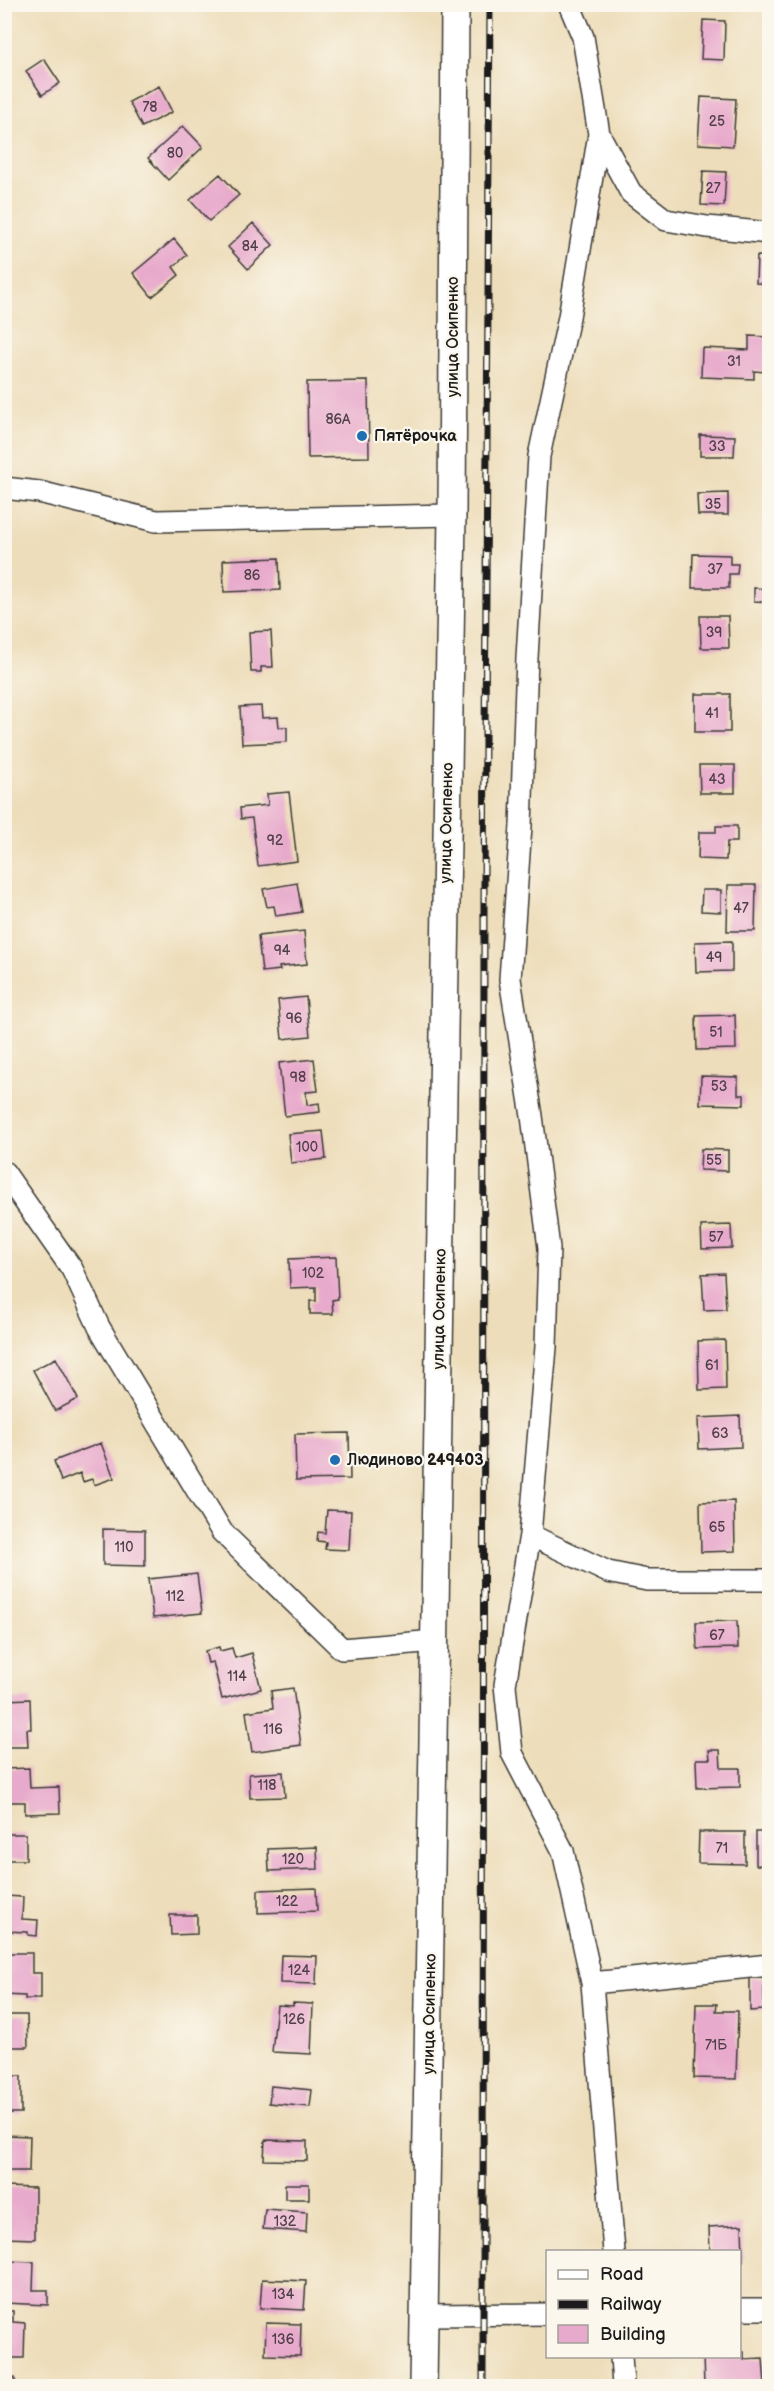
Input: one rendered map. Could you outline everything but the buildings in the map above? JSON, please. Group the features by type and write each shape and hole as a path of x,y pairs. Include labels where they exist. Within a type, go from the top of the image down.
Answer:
{"street":[{"name":"улица Осипенко","path":"423,2386 452,515 455,4"},
{"path":"569,4 583,37 599,134 569,317 539,456 526,658 522,826 510,979 532,1116 549,1248 546,1347 530,1535 505,1685 512,1753 562,1851 592,1983 614,2250"},
{"path":"599,134 631,193 666,220 707,227 770,233"},
{"path":"4,488 39,492 114,508 156,521 452,515"},
{"path":"4,1172 72,1269 99,1327 222,1532 342,1649 435,1641"},
{"path":"530,1535 608,1572 647,1580 770,1580"},
{"path":"592,1983 770,1965"},
{"path":"741,2309 770,2309"},
{"path":"425,2315 546,2314"},
{"path":"621,2358 623,2386"}],"railway":[{"path":"483,2386 484,885 490,4"}],"place":[{"name":"Пятёрочка","path":"362,436"},
{"name":"Людиново 249403","path":"335,1460"}]}
